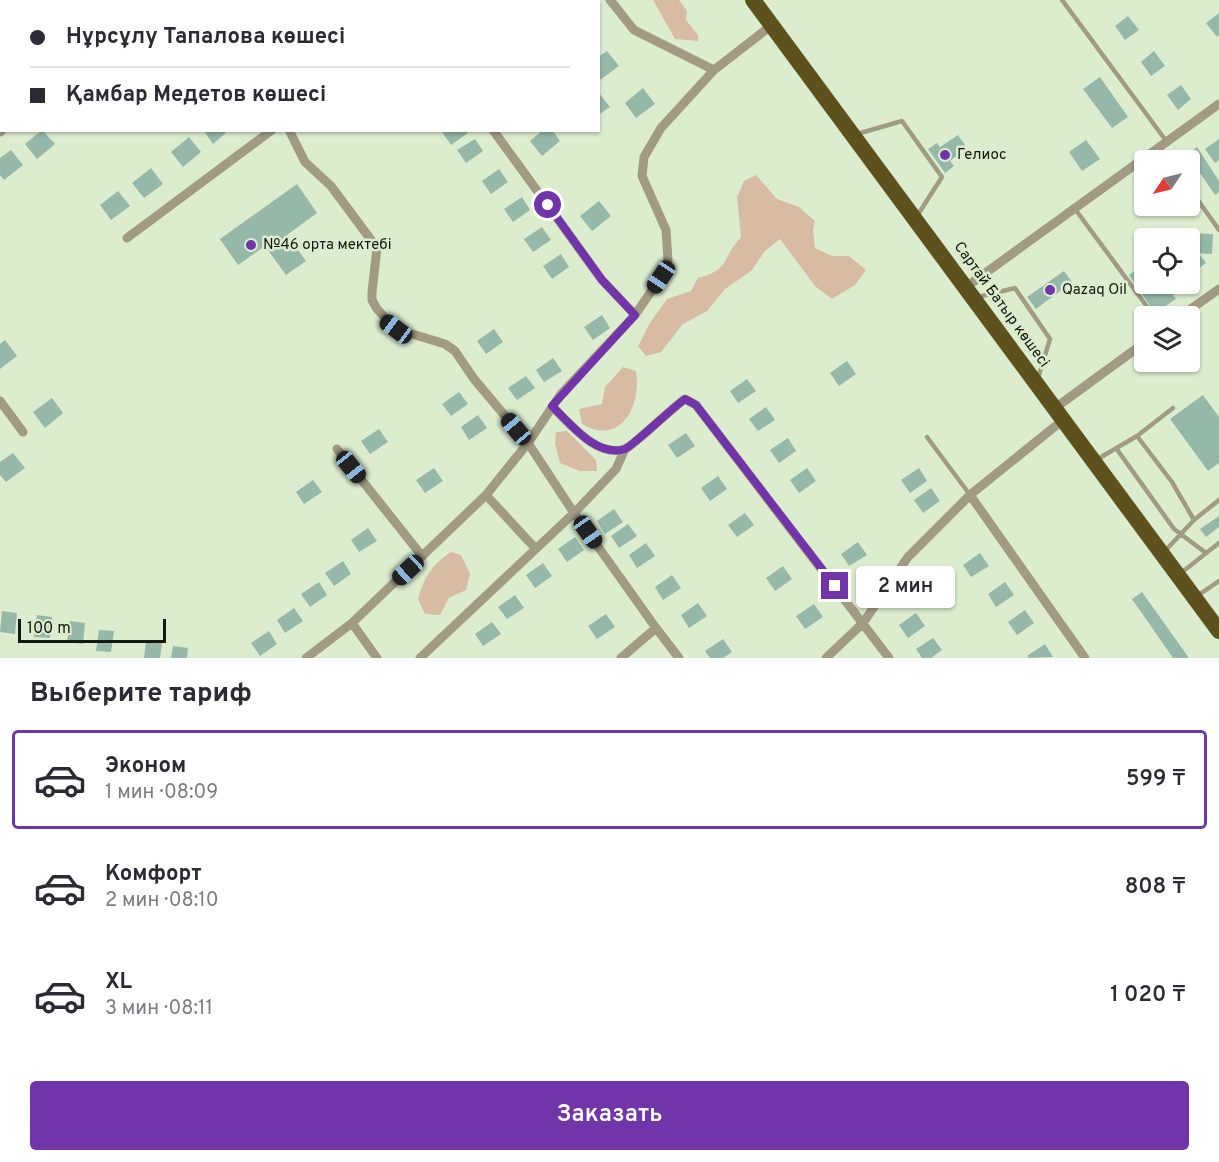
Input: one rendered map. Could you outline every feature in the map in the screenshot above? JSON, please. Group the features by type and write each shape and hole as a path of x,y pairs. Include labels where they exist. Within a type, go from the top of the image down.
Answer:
{"highway":[{"name":"Сартай Батыр көшесі","path":"753,0 1219,631"}],"street":[{"path":"610,0 634,30 714,70"},
{"path":"306,658 352,623 486,495 528,443 552,406 635,315 661,277 668,261 666,230 642,176 641,163 650,143 714,70 772,26"},
{"path":"970,293 1075,209 1219,104"},
{"path":"127,238 269,132"},
{"path":"290,132 310,169 331,186 377,248 372,292 377,309 396,329 445,344 455,351 474,379 528,443 574,513 679,658"},
{"path":"494,132 602,280 635,315"},
{"path":"1195,306 1219,289"},
{"path":"826,658 863,623 908,557 970,495 1059,414 1134,351"},
{"path":"420,658 574,513 616,469 626,449 685,399 696,405 889,658"},
{"path":"0,401 22,432"},
{"path":"552,406 589,441 606,449 626,449"},
{"path":"337,449 422,556"},
{"path":"486,495 535,548"},
{"path":"970,495 1085,658"},
{"path":"352,623 377,658"},
{"path":"621,658 656,628"}],"lane":[{"path":"1062,0 1165,150"},
{"path":"854,134 903,121 942,177 916,219"},
{"path":"1200,203 1219,230"},
{"path":"1075,209 1147,306"},
{"path":"970,293 1015,288 1050,339 1036,383"},
{"path":"1094,462 1137,436 1173,408"},
{"path":"1137,436 1172,482 1194,520"},
{"path":"927,437 970,495"},
{"path":"1116,448 1167,522 1206,553"},
{"path":"1162,554 1194,520 1219,500"},
{"path":"1178,575 1219,543"},
{"path":"1195,598 1219,580"}],"shaded area":[{"path":"653,0 679,0 687,11 686,20 698,35 698,41 675,39"},
{"path":"756,175 777,199 799,207 815,221 813,230 815,248 832,256 849,256 866,270 855,285 832,299 815,286 780,239 765,251 751,271 725,289 707,311 683,324 661,352 646,356 638,346 650,323 667,299 691,291 698,278 709,275 721,267 741,237 737,197 744,181"},
{"path":"623,367 636,371 637,384 636,397 626,419 618,426 608,430 596,430 582,424 579,409 602,404 605,387"},
{"path":"567,431 596,460 597,471 580,471 560,463 555,444 556,432"},
{"path":"451,552 461,555 470,574 466,590 449,598 440,615 425,614 418,599 423,584 434,567"}],"building":[{"path":"1219,13 1219,35 1217,37 1206,23"},
{"path":"1128,16 1139,30 1125,40 1115,26"},
{"path":"607,51 619,66 600,80 600,56"},
{"path":"1154,51 1165,66 1151,76 1141,62"},
{"path":"1100,77 1128,117 1112,128 1083,89"},
{"path":"1181,85 1191,99 1178,110 1167,95"},
{"path":"643,88 655,104 636,118 625,103"},
{"path":"600,94 610,107 600,114"},
{"path":"40,132 44,132 55,144 37,159 25,144"},
{"path":"204,132 227,132 213,144"},
{"path":"442,132 467,132 468,133 451,145"},
{"path":"541,132 553,132 560,141 542,156 530,141"},
{"name":"Гелиос","path":"958,135 967,148 950,161 954,166 945,173 928,149 937,143 940,147"},
{"path":"189,137 201,152 183,167 171,152"},
{"path":"475,139 483,151 466,163 457,150"},
{"path":"1219,139 1219,160 1215,163 1205,149"},
{"path":"1086,140 1100,159 1082,171 1069,152"},
{"path":"11,150 23,165 4,180 0,175 0,158"},
{"path":"1200,152 1219,181 1219,192 1215,195 1200,173"},
{"path":"151,168 163,184 144,198 132,183"},
{"path":"499,169 508,182 491,194 482,181"},
{"path":"297,184 317,213 287,235 306,261 286,275 265,246 238,265 220,239"},
{"path":"118,191 130,206 111,220 100,205"},
{"path":"522,197 530,210 513,222 504,209"},
{"path":"599,201 611,216 592,231 580,216"},
{"path":"542,227 551,240 533,252 524,239"},
{"path":"1200,233 1213,234 1212,254 1200,253"},
{"path":"561,254 569,267 552,279 543,266"},
{"path":"1200,255 1206,263 1200,268"},
{"name":"Qazaq Oil","path":"1064,271 1072,282 1036,309 1027,297"},
{"path":"1134,272 1134,282 1129,275"},
{"path":"1142,294 1173,294 1176,299 1166,306 1150,306"},
{"path":"602,315 610,328 593,340 584,327"},
{"path":"494,329 503,342 486,354 477,341"},
{"path":"5,340 17,356 0,369 0,344"},
{"path":"553,358 562,371 544,382 536,370"},
{"path":"847,361 856,374 839,386 830,373"},
{"path":"526,376 535,388 517,400 508,388"},
{"path":"747,379 756,391 738,403 730,391"},
{"path":"459,392 468,404 451,416 442,404"},
{"path":"1203,395 1219,417 1219,463 1208,471 1170,419"},
{"path":"52,398 63,413 45,428 33,412"},
{"path":"766,407 775,420 758,431 749,419"},
{"path":"478,415 487,428 469,440 461,427"},
{"path":"379,429 388,442 370,454 361,441"},
{"path":"686,433 695,446 677,458 668,445"},
{"path":"788,438 796,451 779,463 770,450"},
{"path":"13,453 25,468 6,482 0,475 0,462"},
{"path":"434,468 443,481 425,493 416,480"},
{"path":"807,468 816,481 799,493 790,480"},
{"path":"919,468 927,481 910,493 901,480"},
{"path":"718,476 727,489 710,501 701,488"},
{"path":"313,480 322,492 304,504 296,492"},
{"path":"931,488 940,501 923,513 914,500"},
{"path":"614,509 623,522 605,534 597,521"},
{"path":"745,513 754,525 737,537 728,525"},
{"path":"1219,516 1219,527 1206,537 1200,529"},
{"path":"628,524 637,536 619,548 611,536"},
{"path":"368,528 377,541 359,552 351,540"},
{"path":"575,537 584,550 567,562 558,549"},
{"path":"858,542 867,555 849,566 841,554"},
{"path":"646,543 655,556 637,568 629,555"},
{"path":"980,553 989,566 971,577 963,565"},
{"path":"343,561 351,574 334,586 325,573"},
{"path":"543,563 552,576 535,588 526,575"},
{"path":"783,566 792,579 775,591 766,578"},
{"path":"672,575 681,588 663,600 655,587"},
{"path":"319,582 327,595 310,607 301,594"},
{"path":"1005,582 1014,595 996,607 988,594"},
{"path":"1142,592 1189,658 1173,658 1132,599"},
{"path":"515,595 524,608 507,619 498,607"},
{"path":"698,603 707,616 689,628 681,615"},
{"path":"814,604 823,617 805,629 796,616"},
{"path":"294,608 303,621 285,633 277,620"},
{"path":"1025,610 1034,623 1017,635 1008,622"},
{"path":"2,611 17,613 15,634 0,632"},
{"path":"916,613 925,626 908,638 899,625"},
{"path":"606,614 615,627 597,639 588,626"},
{"path":"37,615 52,617 50,638 34,637"},
{"path":"70,621 85,623 83,644 67,642"},
{"path":"492,622 501,634 483,646 475,634"},
{"path":"99,630 114,631 111,652 96,651"},
{"path":"269,631 277,644 260,656 251,643"},
{"path":"933,638 942,650 931,658 922,658 916,649"},
{"path":"723,639 732,652 723,658 710,658 705,651"},
{"path":"146,641 162,643 160,658 144,658"},
{"path":"1045,644 1053,657 1029,658 1027,656"},
{"path":"173,646 188,648 187,658 171,658"}],"place":[{"name":"Гелиос","path":"945,155"},
{"name":"№46 орта мектебі","path":"251,245"},
{"name":"Qazaq Oil","path":"1050,290"}],"route":[{"path":"548,205 602,280 635,315 552,406 589,441 606,449 626,449 670,409 685,399 696,405 835,586"}]}
